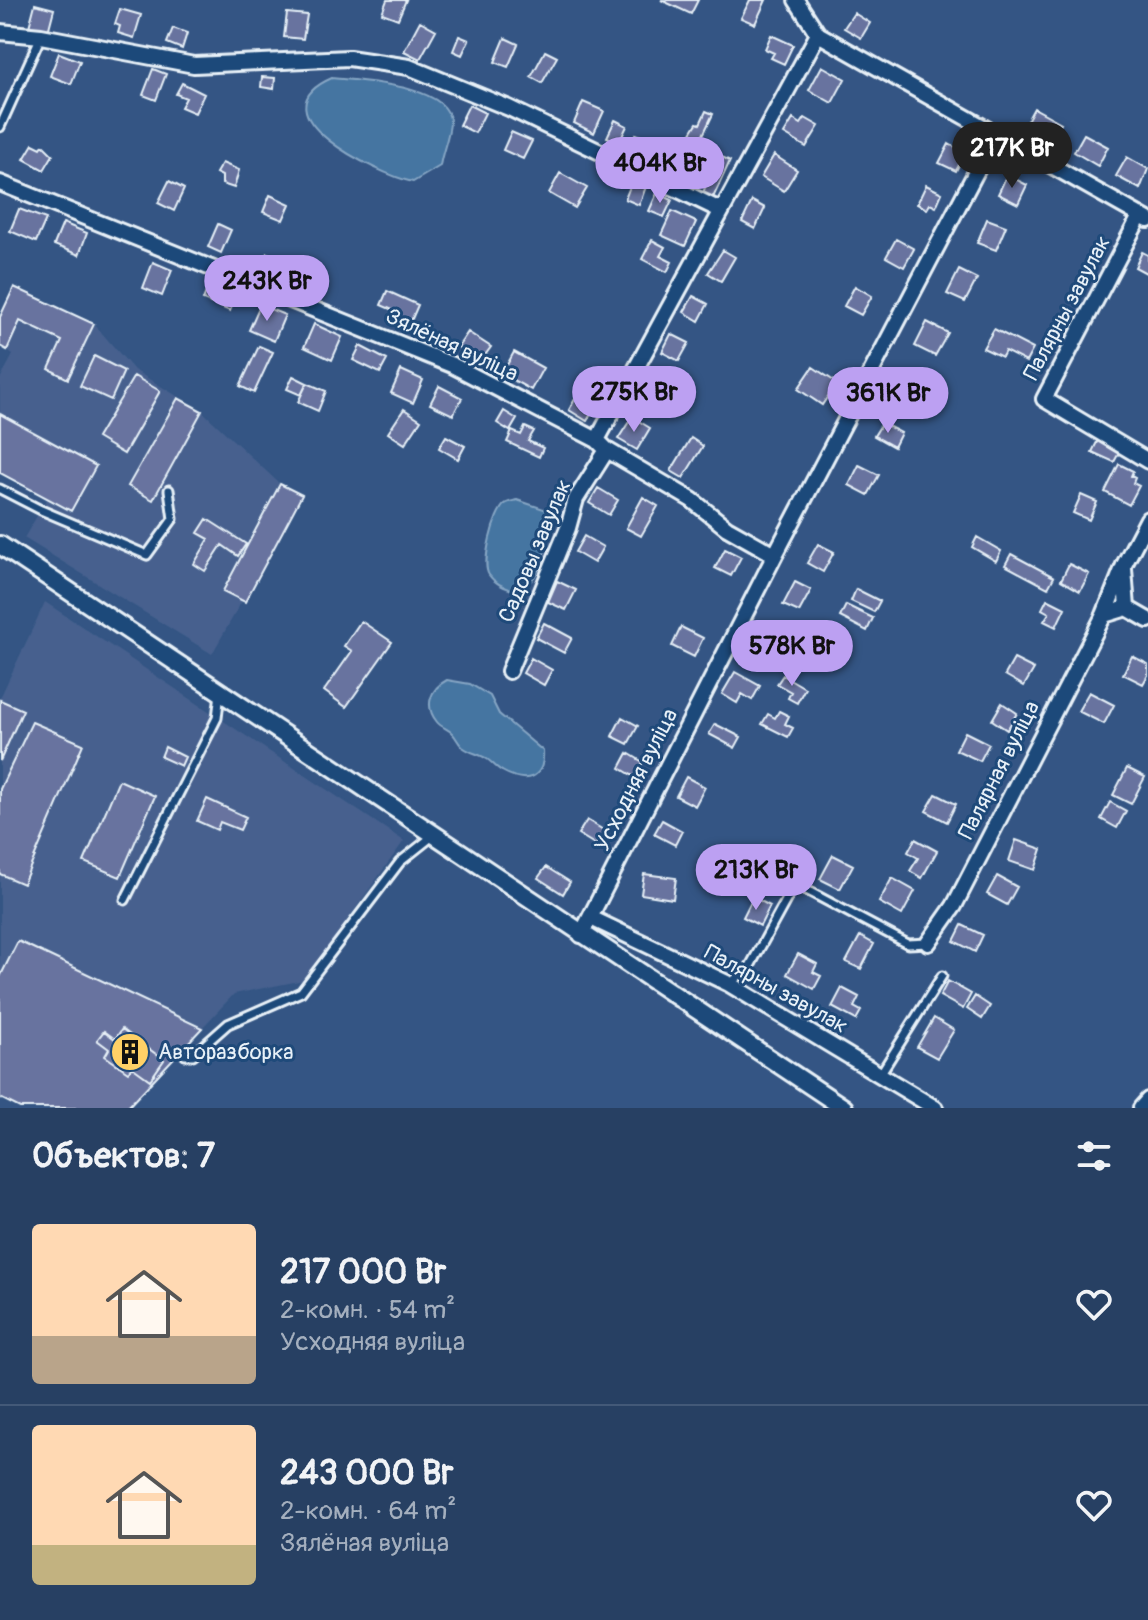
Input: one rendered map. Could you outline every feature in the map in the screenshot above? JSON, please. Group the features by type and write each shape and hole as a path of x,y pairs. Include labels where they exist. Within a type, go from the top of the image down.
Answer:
{"street":[{"path":"800,1 818,34 1144,218"},
{"path":"0,32 41,36 194,65 349,58 409,67 509,108 720,210"},
{"name":"Садовы завулак","path":"509,671 568,528 576,499 602,445 720,210 818,34"},
{"name":"Усходняя вуліца","path":"581,935 775,555 996,134"},
{"name":"Зялёная вуліца","path":"0,183 452,365 602,445 692,500 727,528 775,555"},
{"name":"Палярны завулак","path":"1144,218 1044,399 1148,461"},
{"path":"1104,615 1124,565 1148,519"},
{"path":"0,545 844,1108"},
{"path":"1124,565 1127,608"},
{"path":"1104,615 1127,608 1148,620"},
{"name":"Палярная вуліца","path":"928,943 954,906 1104,615"},
{"name":"Палярны завулак","path":"591,918 729,984 935,1108"},
{"path":"1141,1108 1148,1100"}],"lane":[{"path":"0,127 41,36"},
{"path":"0,489 147,555 173,519 169,490"},
{"path":"125,900 217,718 220,693"},
{"path":"185,1055 193,1055 228,1024 301,992 400,862 434,835"},
{"path":"729,984 749,968 795,884 908,944 928,943"},
{"path":"881,1073 942,976"}],"shaded area":[{"path":"332,78 402,87 436,100 447,110 450,123 440,166 413,182 350,155 329,140 313,124 305,108 311,92"},
{"path":"14,287 94,324 134,370 202,411 280,484 302,495 212,654 24,538 47,499 0,473 0,379 13,355 0,346 0,317"},
{"path":"517,500 547,510 552,517 538,570 525,586 515,591 491,578 487,560 490,538 501,509"},
{"path":"45,602 404,841 304,980 234,994 202,1028 19,942 0,977 0,698"},
{"path":"447,680 470,684 490,696 499,714 543,751 543,761 537,774 526,778 502,771 484,757 462,747 452,733 439,724 431,710 431,698 436,688"}],"building":[{"path":"387,0 406,0 398,19 382,13"},
{"path":"661,0 698,0 691,14"},
{"path":"750,0 766,0 755,24 741,18"},
{"path":"35,4 54,9 48,32 29,27"},
{"path":"120,9 141,15 134,38 118,33 120,26 115,24"},
{"path":"287,13 307,15 303,39 284,37"},
{"path":"854,13 870,23 861,38 844,28"},
{"path":"420,21 436,30 420,59 404,51"},
{"path":"173,28 187,33 182,49 167,43"},
{"path":"771,35 793,45 784,64 771,58 774,53 765,49"},
{"path":"459,36 469,40 462,55 453,51"},
{"path":"505,38 518,44 508,67 495,62"},
{"path":"545,51 557,57 542,83 531,77"},
{"path":"59,53 80,61 71,84 50,76"},
{"path":"822,66 845,79 832,103 809,90"},
{"path":"153,69 166,74 156,100 143,95"},
{"path":"262,77 275,78 274,89 261,87"},
{"path":"182,83 204,94 195,113 181,107 186,98 176,94"},
{"path":"583,102 604,111 594,133 574,123"},
{"path":"469,105 485,113 475,133 459,125"},
{"path":"1034,108 1061,123 1050,142 1023,128"},
{"path":"706,111 713,114 683,177 669,171 677,143 683,146"},
{"path":"805,118 819,126 806,147 784,134 793,119 801,124"},
{"path":"615,120 627,126 619,143 607,137"},
{"path":"511,132 532,141 523,159 503,150"},
{"path":"636,134 651,140 642,159 628,152"},
{"path":"1084,134 1108,147 1098,166 1074,152"},
{"path":"33,144 41,148 43,145 53,155 44,170 24,159"},
{"path":"949,144 965,153 956,171 939,163"},
{"path":"716,154 730,161 712,200 702,195 707,183 700,180 705,169 709,171"},
{"path":"774,155 797,170 784,191 761,177"},
{"path":"1127,157 1148,169 1140,189 1116,176"},
{"path":"222,163 239,170 234,188 222,184 222,176 216,173"},
{"path":"560,173 587,188 575,208 549,193"},
{"path":"1007,175 1027,185 1018,204 998,194"},
{"path":"633,179 647,184 639,205 625,199"},
{"path":"169,181 184,189 174,211 158,203"},
{"path":"926,185 942,193 936,207 930,204 927,209 917,204"},
{"path":"657,193 672,200 664,217 649,211"},
{"path":"270,195 290,204 283,220 263,212"},
{"path":"752,201 765,208 755,229 742,222"},
{"path":"19,209 46,219 36,242 10,231"},
{"path":"672,211 696,222 685,246 661,235"},
{"path":"987,219 1006,226 996,250 977,243"},
{"path":"63,223 87,233 79,255 54,245"},
{"path":"218,224 231,230 221,253 208,247"},
{"path":"896,239 914,249 904,267 886,257"},
{"path":"652,240 665,247 660,256 672,262 667,272 642,259"},
{"path":"723,250 735,257 721,281 708,273"},
{"path":"1142,252 1148,255 1148,274 1135,267"},
{"path":"267,253 292,262 285,280 260,271"},
{"path":"153,262 172,270 162,296 143,288"},
{"path":"959,270 977,279 965,302 947,294"},
{"path":"209,284 236,295 230,311 203,300"},
{"path":"855,286 872,296 861,315 844,306"},
{"path":"14,287 94,324 68,379 49,369 62,341 20,321 7,350 0,346 0,317"},
{"path":"387,291 418,305 408,328 391,321 395,311 381,305"},
{"path":"693,296 708,304 699,321 684,312"},
{"path":"260,305 285,315 274,341 249,330"},
{"path":"927,322 948,333 935,356 915,346"},
{"path":"314,324 342,337 332,360 304,347"},
{"path":"994,329 1033,349 1026,362 1005,351 1002,357 983,348"},
{"path":"468,332 491,347 480,362 458,347"},
{"path":"671,334 689,343 679,361 662,352"},
{"path":"259,346 273,352 254,393 240,386"},
{"path":"360,346 387,360 380,373 353,360"},
{"path":"514,352 543,368 531,390 502,374"},
{"path":"94,356 124,371 111,400 80,386"},
{"path":"813,367 837,383 822,405 798,389"},
{"path":"401,370 423,380 413,403 391,393"},
{"path":"907,373 921,380 911,400 898,393"},
{"path":"134,376 160,391 124,454 97,438"},
{"path":"293,376 307,383 301,395 287,389"},
{"path":"645,381 660,390 651,404 636,395"},
{"path":"307,383 326,391 318,411 298,402"},
{"path":"439,386 462,398 453,415 430,404"},
{"path":"580,390 599,400 587,421 569,410"},
{"path":"178,398 202,411 153,500 128,486"},
{"path":"404,409 421,420 405,444 388,433"},
{"path":"504,411 517,419 510,431 497,423"},
{"path":"0,414 96,466 71,511 0,473"},
{"path":"632,417 650,428 637,450 618,439"},
{"path":"882,423 901,433 894,447 874,436"},
{"path":"525,427 534,431 528,441 543,448 539,457 507,442 512,431 521,435"},
{"path":"446,436 465,446 458,459 439,448"},
{"path":"691,438 703,446 683,478 671,471"},
{"path":"1098,440 1120,451 1114,462 1092,452"},
{"path":"1119,464 1133,471 1133,483 1139,486 1129,505 1105,492"},
{"path":"859,465 879,475 868,495 849,485"},
{"path":"280,484 302,495 245,602 223,591"},
{"path":"598,488 618,500 609,515 589,503"},
{"path":"1081,495 1097,502 1089,520 1073,513"},
{"path":"643,497 658,506 641,536 626,528"},
{"path":"207,519 246,544 238,556 222,545 205,571 194,564 209,539 198,533"},
{"path":"584,536 603,547 594,563 575,552"},
{"path":"977,537 1001,551 996,561 972,547"},
{"path":"818,544 834,552 823,572 807,563"},
{"path":"725,549 741,557 731,576 715,568"},
{"path":"1011,554 1054,577 1048,588 1005,565"},
{"path":"1069,564 1089,574 1080,591 1061,580"},
{"path":"557,581 576,590 566,610 548,602"},
{"path":"795,582 811,590 799,612 783,605"},
{"path":"856,589 880,601 874,612 851,601"},
{"path":"1047,599 1065,608 1056,627 1044,621 1049,613 1042,609"},
{"path":"846,605 873,618 867,631 840,617"},
{"path":"361,621 392,642 346,707 324,691 352,651 344,646"},
{"path":"544,623 572,638 564,653 536,638"},
{"path":"681,627 703,638 694,657 672,646"},
{"path":"1132,656 1148,664 1148,675 1143,684 1123,674"},
{"path":"531,658 552,670 544,685 523,673"},
{"path":"1014,659 1034,669 1024,686 1005,675"},
{"path":"735,672 760,686 752,700 742,694 737,703 722,694"},
{"path":"783,675 805,688 797,703 788,698 791,692 777,684"},
{"path":"1089,692 1114,705 1104,724 1078,711"},
{"path":"0,700 23,710 0,761"},
{"path":"1002,703 1017,713 1007,730 992,720"},
{"path":"779,711 789,716 785,724 793,728 788,737 762,724 768,714 775,718"},
{"path":"622,717 638,726 628,744 612,736"},
{"path":"32,722 83,744 23,884 0,874 0,789"},
{"path":"715,724 741,737 735,748 709,734"},
{"path":"965,732 989,744 980,761 956,750"},
{"path":"165,747 185,757 181,766 161,757"},
{"path":"628,753 643,762 635,777 620,768"},
{"path":"1127,768 1145,777 1131,804 1113,795"},
{"path":"686,777 705,787 695,806 676,796"},
{"path":"119,780 155,796 120,877 84,862"},
{"path":"936,794 956,804 947,822 926,811"},
{"path":"207,799 246,817 240,830 220,822 217,830 197,821"},
{"path":"1110,802 1126,811 1117,828 1101,819"},
{"path":"587,820 605,831 596,845 578,834"},
{"path":"662,820 682,831 675,845 654,834"},
{"path":"915,839 937,851 922,878 910,871 918,858 908,852"},
{"path":"1016,840 1042,849 1035,870 1009,861"},
{"path":"833,855 853,865 840,889 820,879"},
{"path":"546,867 570,882 563,894 538,878"},
{"path":"644,874 676,878 673,899 641,894"},
{"path":"997,876 1017,887 1007,905 987,894"},
{"path":"892,878 915,891 902,915 879,902"},
{"path":"753,897 770,906 760,926 743,917"},
{"path":"962,925 983,935 975,952 954,941"},
{"path":"860,936 874,944 861,969 846,962"},
{"name":"Авторазборка","path":"18,941 202,1028 127,1108 20,1108 0,1098 0,977"},
{"path":"798,954 817,964 813,972 821,976 814,989 787,974"},
{"path":"948,981 971,994 963,1009 940,996"},
{"path":"842,988 859,997 854,1007 861,1011 856,1020 832,1007"},
{"path":"975,996 990,1006 982,1019 967,1009"},
{"path":"934,1018 954,1030 937,1058 917,1047"},
{"name":"Авторазборка","path":"122,1029 164,1060 150,1080 132,1067 128,1072 105,1056 109,1049 97,1040 104,1031 115,1039"}],"place":[{"name":"Авторазборка","path":"130,1052"}]}
